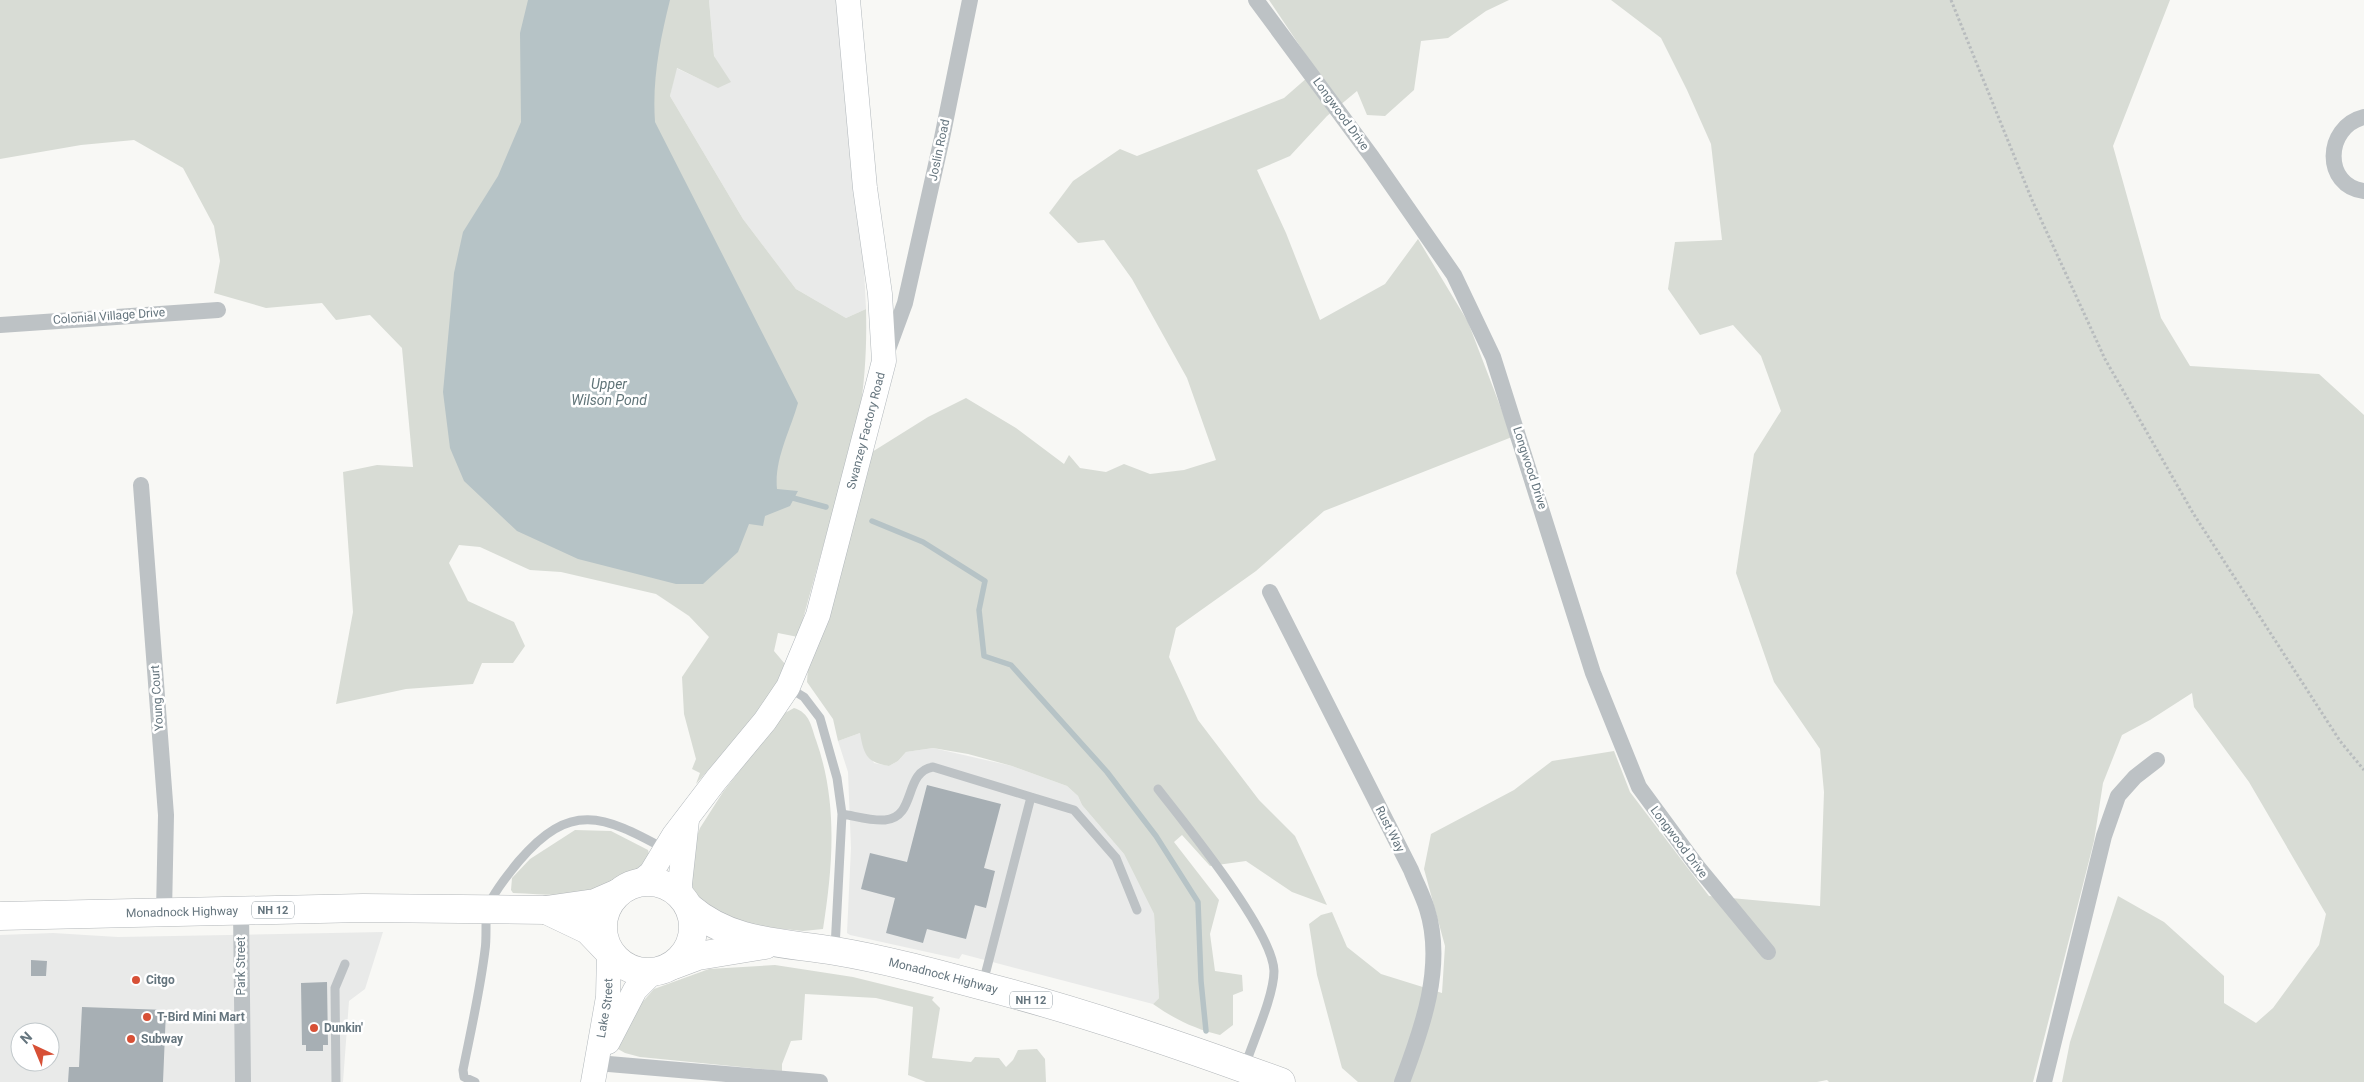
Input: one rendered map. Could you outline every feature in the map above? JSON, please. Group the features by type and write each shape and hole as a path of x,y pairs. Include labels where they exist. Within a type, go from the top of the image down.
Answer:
{"highway":[{"name":"NH 12","path":"629,887 653,882 665,884 685,902"},
{"name":"Monadnock Highway","path":"0,916 363,908 546,910 595,903 629,887"},
{"path":"609,952 603,938 602,926 610,902 629,887"},
{"name":"Monadnock Highway","path":"685,902 705,921 745,936 773,943 835,951 982,986 1244,1068 1282,1082"},
{"path":"664,968 685,954 691,942 694,927 685,902"},
{"name":"Monadnock Highway","path":"546,910 588,930 609,952"},
{"name":"Monadnock Highway","path":"664,968 698,956 773,943"},
{"name":"NH 12","path":"609,952 619,963 632,970 664,968"}],"street":[{"name":"Swanzey Factory Road","path":"629,887 651,873 665,849 716,780 765,721 788,687 818,615 884,361 880,294 865,188 848,0"},
{"name":"Joslin Road","path":"884,361 906,300 970,0"},
{"name":"Longwood Drive","path":"1256,0 1372,157 1454,275 1493,357 1593,673 1639,787 1696,866 1768,952"},
{"path":"2364,117 2350,122 2341,130 2335,141 2333,153 2334,166 2340,176 2349,186 2364,191"},
{"path":"880,294 906,300"},
{"name":"Colonial Village Drive","path":"0,325 218,310"},
{"name":"Young Court","path":"141,485 166,815 164,912"},
{"name":"Rust Way","path":"1270,592 1410,870 1427,910 1434,946 1432,979 1425,1013 1402,1082"},
{"path":"2044,1082 2104,836 2118,796 2135,777 2158,760"},
{"name":"Swanzey Factory Road","path":"685,902 680,884 687,820"},
{"name":"Park Street","path":"241,910 243,1082"},
{"name":"Lake Street","path":"595,1073 610,980 609,952"},
{"name":"Lake Street","path":"595,1073 627,1004 641,983 664,968"},
{"path":"595,1073 820,1082"}],"lane":[{"path":"788,687 804,697 820,718 837,778 842,814 835,951"},
{"path":"842,814 884,820 894,817 902,812 907,804 918,774 925,768 933,767 1074,810 1116,858 1137,910"},
{"path":"1158,788 1235,893 1271,954 1274,970 1272,986 1244,1068"},
{"path":"982,986 1031,797"},
{"path":"475,1082 464,1077 463,1070 485,950 487,909 507,875 534,844 555,828 571,821 585,819 618,825 665,849"},
{"path":"336,1082 335,988 345,964"}],"path":[{"path":"1951,0 2032,200 2105,359 2193,513 2340,742 2364,770"}],"shaded area":[{"path":"0,0 709,0 714,56 731,82 718,88 677,68 670,96 743,219 796,289 846,318 866,309 866,336 864,377 859,417 798,637 778,633 774,651 785,664 775,688 761,710 696,784 700,773 692,769 696,759 684,714 682,677 709,637 689,616 656,594 561,572 530,570 480,547 459,545 449,563 468,601 514,622 525,646 513,663 482,663 473,684 406,689 336,704 353,612 343,472 377,465 413,467 402,348 370,315 336,320 322,303 266,308 214,293 220,261 214,226 183,168 134,140 81,145 0,159"},
{"path":"709,0 838,0 845,101 862,229 866,309 846,318 796,289 743,219 670,96 676,68 717,87"},
{"path":"1269,0 1509,0 1486,11 1448,38 1421,41 1414,90 1385,116 1367,115 1357,91 1327,116 1290,156 1257,170 1286,233 1320,320 1385,284 1418,239 1468,322 1512,437 1324,511 1256,571 1176,628 1169,657 1198,720 1259,800 1295,836 1327,905 1292,892 1246,861 1210,866 1182,835 1174,842 1219,900 1210,934 1215,971 1242,975 1243,991 1233,995 1233,1025 1220,1035 1185,1023 1153,1004 1159,998 1154,914 1124,854 1082,805 1078,796 1067,786 1012,766 968,754 933,748 906,752 898,761 889,766 871,760 865,752 860,733 838,741 833,719 807,682 808,667 872,452 928,417 966,398 1016,428 1064,464 1069,455 1080,468 1106,472 1124,464 1150,474 1184,470 1216,460 1187,378 1132,279 1104,240 1078,243 1049,213 1073,181 1120,149 1137,156 1284,98 1316,70"},
{"path":"1611,0 2170,0 2113,146 2161,318 2190,366 2319,374 2364,415 2364,1082 2062,1082 2070,1042 2118,896 2164,922 2224,976 2224,1003 2256,1023 2273,1008 2319,945 2326,914 2249,782 2194,707 2192,693 2150,720 2122,735 2103,783 2094,841 2033,1082 1829,1082 1827,1080 1817,1082 1358,1082 1342,1068 1317,975 1309,924 1321,915 1332,912 1347,947 1381,974 1442,993 1445,946 1424,869 1431,834 1514,790 1552,761 1614,751 1630,792 1709,896 1820,906 1824,792 1820,749 1774,682 1736,573 1754,454 1781,411 1761,356 1733,325 1700,335 1668,289 1675,242 1722,240 1711,144 1661,38"},
{"path":"794,708 807,717 811,725 823,763 828,787 831,810 831,857 823,929 803,931 727,923 690,894 691,852 700,828 723,792 785,713"},
{"path":"860,733 874,763 889,766 898,761 906,752 933,748 1012,766 1067,786 1078,796 1082,805 1124,854 1154,914 1159,998 1153,1004 962,954 959,959 847,933 851,848 848,772 838,741"},
{"path":"575,830 611,831 648,850 650,858 623,880 611,887 594,892 559,895 513,893 511,890 512,878 530,859"},
{"path":"383,932 365,989 349,1001 343,1082 0,1082 0,935 53,933 118,937"},
{"path":"775,965 853,977 934,997 932,1000 940,1008 932,1058 971,1062 975,1057 999,1058 1006,1067 1013,1060 1018,1050 1037,1049 1045,1059 1046,1082 926,1082 908,1075 913,1007 876,998 805,994 802,1040 791,1041 782,1064 782,1071 640,1057 618,1049 623,1024 654,989 709,969"}],"water":[{"name":"Upper Wilson Pond","path":"528,0 670,0 658,60 654,106 655,122 798,403 780,456 777,489 798,491 790,506 765,516 763,526 749,524 738,552 703,584 676,584 578,559 517,531 464,481 450,448 443,392 454,273 463,232 498,176 521,122 520,33"}],"building":[{"path":"927,785 1001,804 984,868 995,871 986,908 975,905 966,939 927,929 923,943 886,933 895,898 861,889 870,853 907,862"},
{"path":"31,960 47,961 46,976 31,976"},
{"name":"Dunkin'","path":"327,982 328,1045 323,1045 323,1051 306,1051 306,1045 302,1045 301,983"},
{"path":"82,1007 166,1010 163,1082 68,1082 69,1067 79,1067"}],"waterway":[{"path":"793,498 826,507"},
{"path":"872,521 923,542 985,581 979,610 984,656 1011,665 1107,772 1156,836 1198,902 1201,981 1206,1031"}],"place":[{"name":"Citgo","path":"136,980"},
{"name":"T-Bird Mini Mart","path":"147,1017"},
{"name":"Dunkin'","path":"314,1028"},
{"name":"Subway","path":"131,1039"}]}
